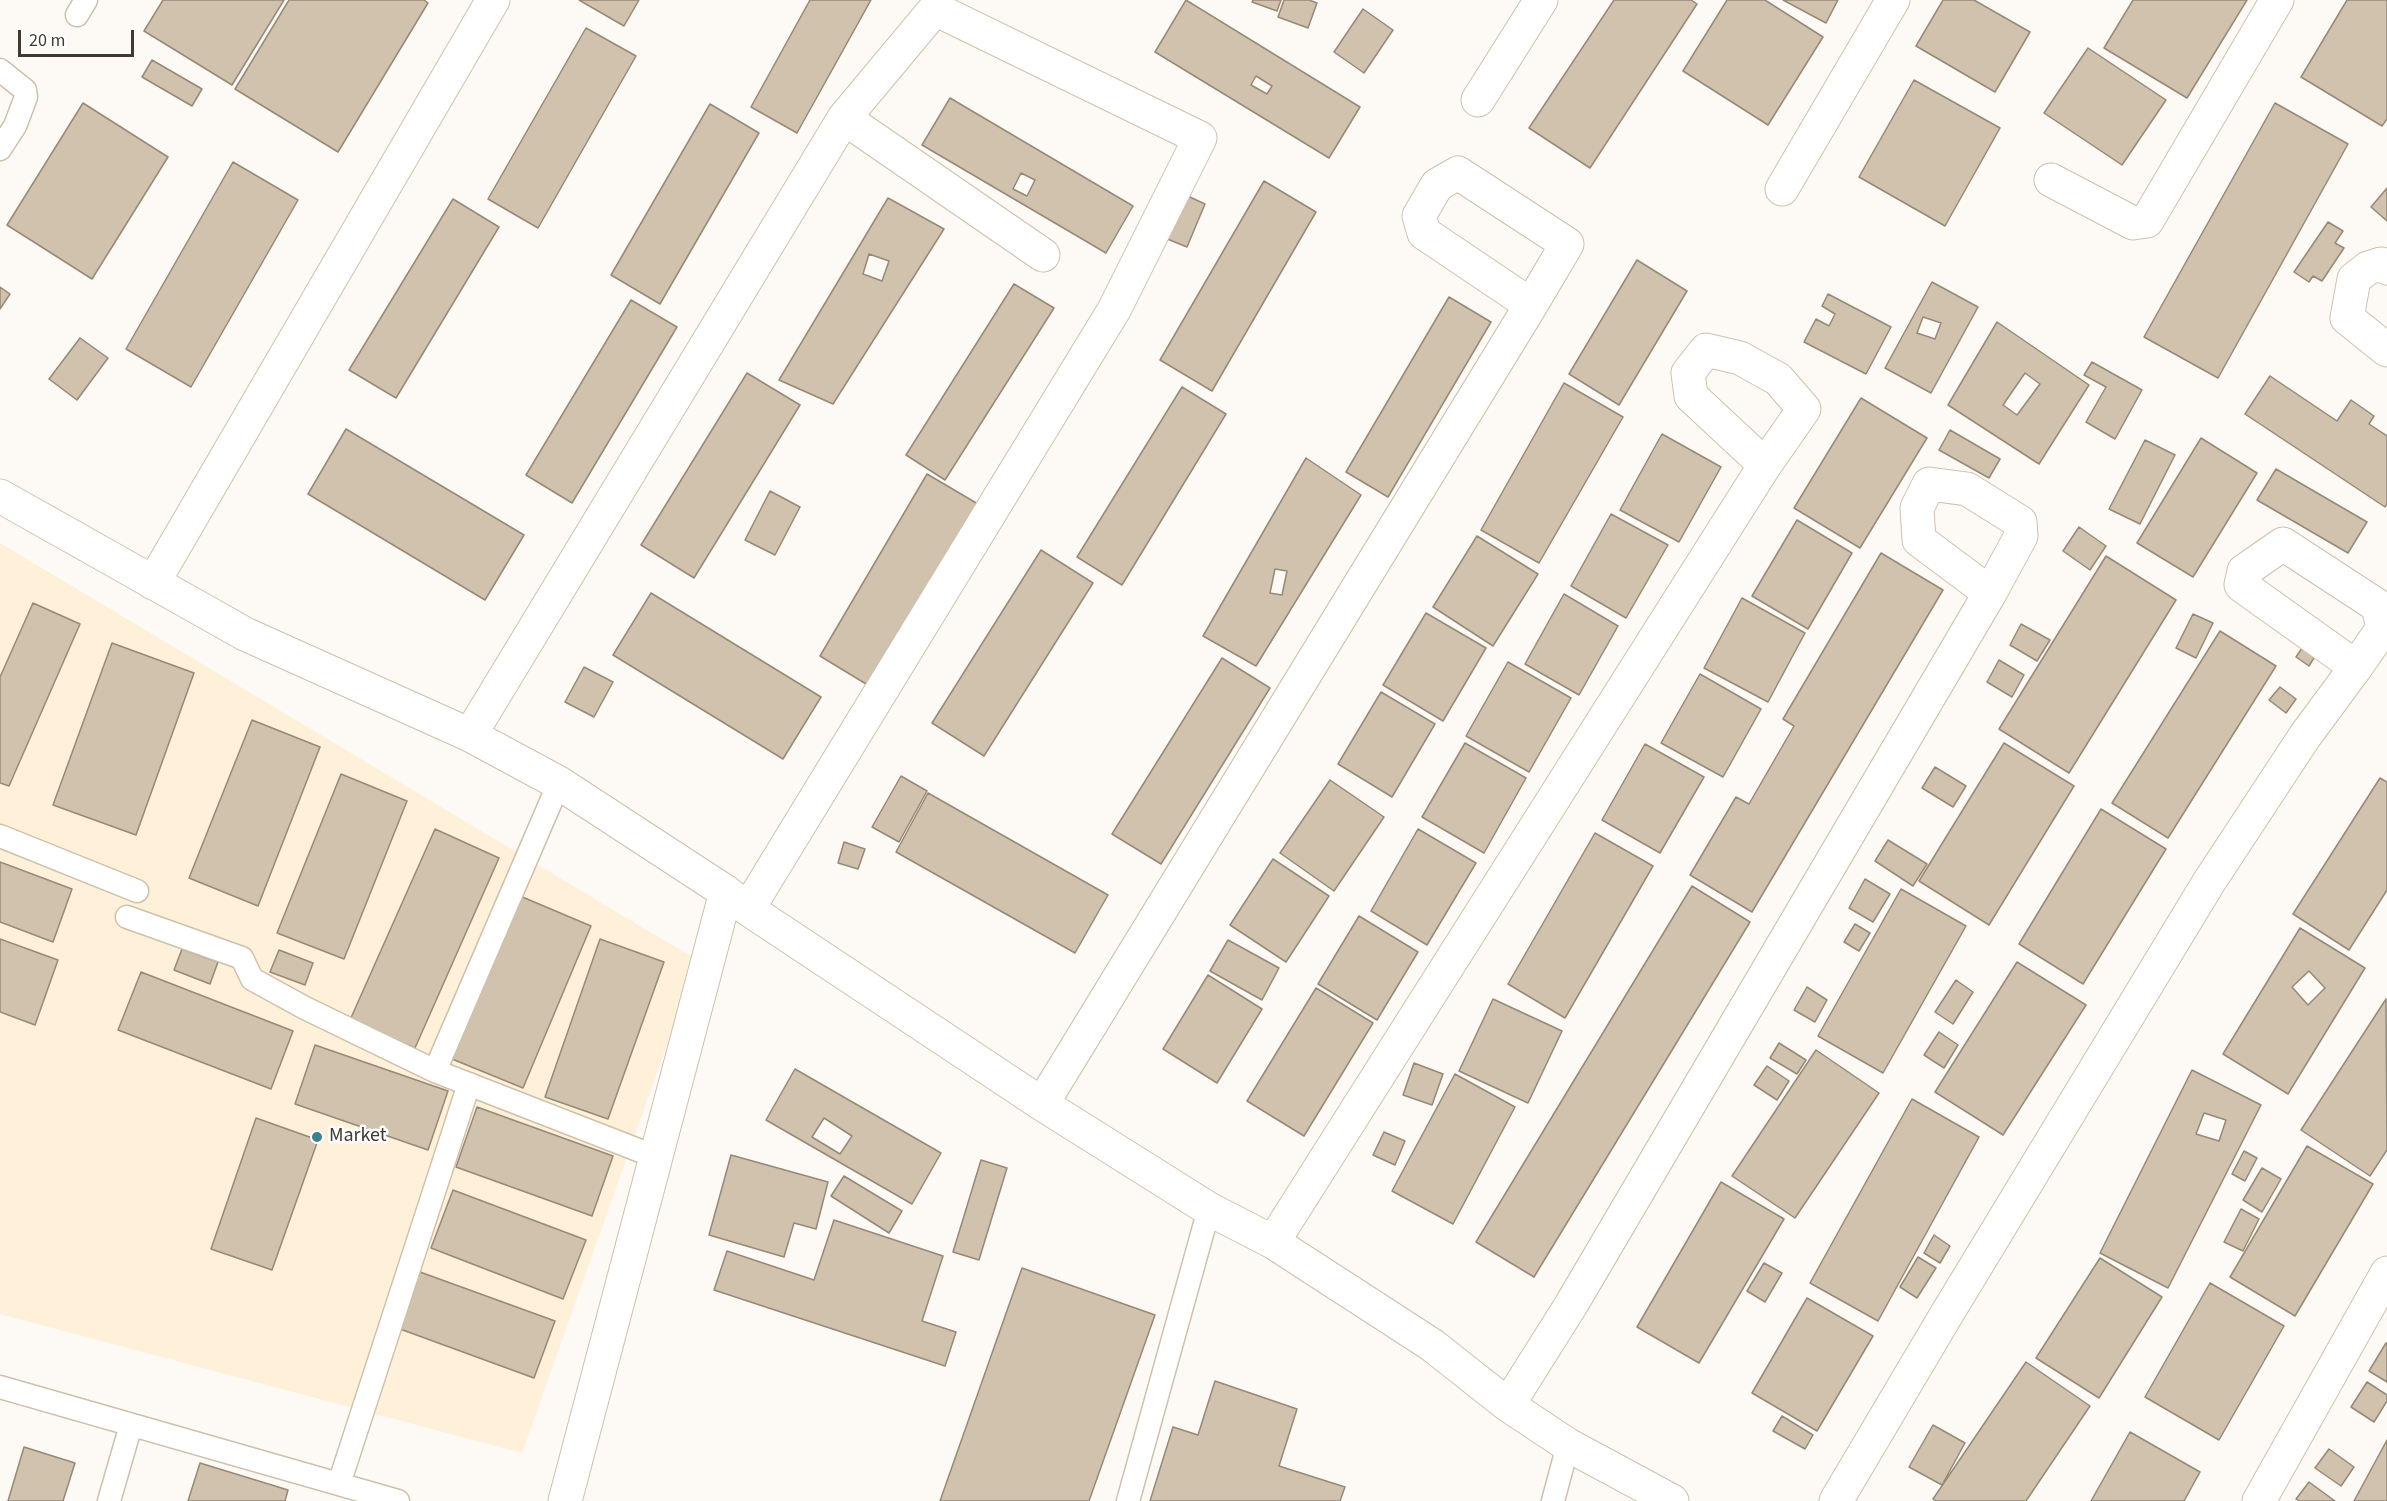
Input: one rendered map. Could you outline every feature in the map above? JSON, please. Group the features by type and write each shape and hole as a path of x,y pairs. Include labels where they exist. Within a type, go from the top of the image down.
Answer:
{"street":[{"path":"153,583 493,0"},
{"path":"1478,100 1541,0"},
{"path":"1782,189 1893,0"},
{"path":"2050,180 2133,223 2147,221 2277,0"},
{"path":"470,735 844,118 935,9 1200,138 1114,310 737,901 656,1157 565,1501"},
{"path":"844,118 1043,255"},
{"path":"2387,268 2381,264 2368,268 2354,279 2347,318 2387,350"},
{"path":"1041,1104 1531,304"},
{"path":"1273,1242 1765,465"},
{"path":"0,496 245,634 470,735 559,783 1041,1104 1209,1209 1273,1242 1432,1345 1508,1405 1568,1446 1672,1501"},
{"path":"1508,1405 1571,1305 1990,593"},
{"path":"1836,1501 2209,882 2305,736 2356,667"},
{"path":"2259,1501 2387,1272"}],"lane":[{"path":"0,70 25,90 26,97 15,126 0,149"},
{"path":"435,1071 559,783"},
{"path":"0,836 137,891"},
{"path":"127,917 242,958 252,979 305,1008 435,1071 656,1157"},
{"path":"339,1484 468,1084"},
{"path":"1128,1501 1209,1209"},
{"path":"0,1387 398,1501"},
{"path":"109,1501 131,1425"},
{"path":"1553,1501 1568,1446"}],"shaded area":[{"name":"Market","path":"0,543 697,960 522,1453 0,1314"}],"building":[{"path":"163,0 284,0 232,85 144,31"},
{"path":"289,0 424,0 428,3 338,152 235,89"},
{"path":"579,0 639,0 624,26"},
{"path":"810,0 871,0 797,133 751,107"},
{"path":"1186,0 1360,107 1329,158 1155,52","holes":["1256,76 1272,86 1267,94 1251,85"]},
{"path":"1253,0 1281,0 1277,11 1252,2"},
{"path":"1284,0 1309,0 1317,3 1308,28 1278,17"},
{"path":"1614,0 1691,0 1697,4 1590,168 1529,128"},
{"path":"1727,0 1765,0 1823,37 1768,125 1683,71"},
{"path":"1783,0 1838,0 1826,23"},
{"path":"1943,0 1974,0 2030,32 1995,92 1916,46"},
{"path":"2133,0 2247,0 2187,98 2104,48"},
{"path":"2347,0 2387,0 2387,119 2382,126 2301,77"},
{"path":"1363,9 1393,30 1364,73 1334,52"},
{"path":"586,28 636,56 538,228 488,199"},
{"path":"2088,48 2166,100 2122,165 2044,113"},
{"path":"152,60 202,89 192,106 142,77"},
{"path":"1914,80 2000,128 1945,226 1859,177"},
{"path":"950,98 1133,206 1106,253 922,145","holes":["1021,173 1035,180 1027,196 1013,189"]},
{"path":"83,103 168,157 92,279 7,225"},
{"path":"2275,103 2348,144 2218,378 2144,337"},
{"path":"710,104 759,133 660,304 611,275"},
{"path":"233,162 298,200 191,387 126,349"},
{"path":"1264,181 1316,212 1212,391 1160,360"},
{"path":"2387,188 2387,221 2371,207"},
{"path":"1179,192 1205,204 1187,247 1160,236"},
{"path":"888,198 944,229 833,404 779,380","holes":["869,254 889,261 882,281 863,274"]},
{"path":"453,199 499,227 396,398 349,370"},
{"path":"2328,222 2343,231 2335,243 2344,248 2322,281 2313,276 2309,282 2294,272"},
{"path":"1637,260 1687,291 1619,405 1569,374"},
{"path":"1932,282 1978,307 1931,393 1885,368","holes":["1923,317 1941,323 1935,339 1917,333"]},
{"path":"1014,284 1054,308 945,480 906,455"},
{"path":"0,287 10,294 0,309"},
{"path":"1828,294 1891,327 1866,374 1804,342 1816,319 1829,326 1835,314 1822,306"},
{"path":"1449,297 1491,322 1388,497 1346,472"},
{"path":"631,300 677,327 572,503 526,475"},
{"path":"1997,322 2089,385 2039,464 1948,405","holes":["2025,373 2040,384 2017,415 2003,405"]},
{"path":"80,338 108,358 77,400 49,379"},
{"path":"2092,362 2142,390 2115,439 2086,422 2106,387 2084,375"},
{"path":"747,373 800,405 694,578 641,545"},
{"path":"2270,376 2337,421 2351,400 2374,416 2369,424 2387,436 2387,504 2385,507 2245,414"},
{"path":"1564,383 1623,417 1539,563 1481,530"},
{"path":"1182,387 1226,414 1122,585 1077,557"},
{"path":"1861,398 1927,438 1860,548 1794,508"},
{"path":"346,429 524,535 485,600 308,494"},
{"path":"1950,430 2000,459 1989,478 1939,450"},
{"path":"1662,434 1721,467 1679,542 1620,510"},
{"path":"2201,438 2257,473 2193,577 2137,543"},
{"path":"2145,440 2175,455 2140,524 2109,509"},
{"path":"1306,458 1361,495 1256,666 1203,636","holes":["1275,569 1287,571 1282,595 1270,593"]},
{"path":"2276,469 2367,522 2348,553 2257,500"},
{"path":"927,474 978,504 871,687 820,656"},
{"path":"770,491 800,507 775,555 745,540"},
{"path":"1611,514 1668,545 1626,618 1571,586"},
{"path":"1797,520 1852,553 1808,629 1752,596"},
{"path":"2079,527 2106,546 2090,570 2063,551"},
{"path":"1477,536 1538,574 1493,646 1433,607"},
{"path":"1041,550 1093,583 984,756 932,723"},
{"path":"1881,553 1943,590 1752,912 1690,875 1736,797 1749,804 1794,726 1783,719"},
{"path":"2106,556 2176,600 2069,773 1999,729"},
{"path":"651,593 821,697 783,759 613,655"},
{"path":"1564,594 1618,626 1579,695 1525,664"},
{"path":"1742,598 1805,633 1768,702 1704,668"},
{"path":"33,603 80,624 9,786 0,783 0,677"},
{"path":"1426,613 1486,648 1443,721 1383,685"},
{"path":"2193,614 2213,623 2196,658 2176,648"},
{"path":"2021,624 2050,640 2037,661 2010,645"},
{"path":"2220,631 2276,666 2168,838 2112,803"},
{"path":"112,643 194,673 136,835 53,805"},
{"path":"2304,645 2317,653 2309,666 2296,657"},
{"path":"1222,658 1270,688 1161,864 1112,834"},
{"path":"1999,660 2024,675 2012,697 1987,682"},
{"path":"1508,662 1571,698 1529,772 1466,736"},
{"path":"584,667 613,682 594,717 565,702"},
{"path":"1700,674 1761,709 1723,777 1661,743"},
{"path":"2280,687 2296,699 2286,713 2269,700"},
{"path":"1381,692 1435,724 1392,797 1338,764"},
{"path":"252,720 320,747 258,906 189,878"},
{"path":"1465,743 1526,778 1484,853 1422,817"},
{"path":"2004,743 2074,786 1989,925 1919,881"},
{"path":"1645,744 1704,777 1660,853 1602,820"},
{"path":"1935,767 1966,786 1953,807 1922,788"},
{"path":"341,774 407,801 344,959 277,933"},
{"path":"901,776 927,791 899,842 872,827"},
{"path":"2380,778 2387,782 2387,890 2349,950 2293,914"},
{"path":"1330,780 1384,817 1334,891 1280,853"},
{"path":"928,793 1108,895 1075,953 896,852"},
{"path":"2101,809 2166,849 2083,984 2019,944"},
{"path":"435,829 499,858 415,1048 350,1020"},
{"path":"1418,829 1476,863 1427,945 1371,911"},
{"path":"1595,833 1653,866 1565,1018 1508,984"},
{"path":"1888,840 1927,864 1913,886 1875,861"},
{"path":"844,842 865,849 858,869 838,863"},
{"path":"1273,859 1329,896 1286,962 1230,925"},
{"path":"0,862 72,889 53,942 0,922"},
{"path":"1865,879 1890,894 1873,922 1849,908"},
{"path":"1692,886 1750,922 1534,1277 1476,1242"},
{"path":"1901,889 1966,926 1883,1073 1818,1036"},
{"path":"520,896 591,926 523,1088 452,1059"},
{"path":"1359,916 1418,952 1377,1020 1318,984"},
{"path":"1855,924 1870,933 1859,951 1844,942"},
{"path":"2300,928 2365,968 2288,1094 2223,1054","holes":["2309,971 2325,988 2308,1005 2292,987"]},
{"path":"0,939 58,960 35,1025 0,1012"},
{"path":"600,939 664,962 608,1119 545,1097"},
{"path":"1228,940 1279,968 1262,1000 1210,971"},
{"path":"182,949 218,962 210,984 174,970"},
{"path":"279,950 313,963 305,985 270,972"},
{"path":"2017,962 2086,1005 2003,1135 1935,1092"},
{"path":"141,972 293,1031 271,1089 118,1030"},
{"path":"1208,975 1262,1009 1217,1083 1163,1049"},
{"path":"1956,980 1973,992 1953,1024 1935,1012"},
{"path":"1807,987 1827,1000 1815,1022 1794,1010"},
{"path":"1316,988 1373,1023 1304,1136 1247,1101"},
{"path":"1493,999 1562,1031 1528,1103 1459,1071"},
{"path":"2386,999 2387,1150 2370,1176 2301,1130"},
{"path":"1939,1032 1958,1045 1944,1068 1924,1055"},
{"path":"1779,1043 1806,1060 1797,1074 1770,1058"},
{"path":"315,1045 448,1091 428,1150 295,1104"},
{"path":"1816,1050 1879,1093 1795,1218 1732,1176"},
{"path":"1414,1063 1443,1074 1432,1105 1403,1095"},
{"path":"1767,1066 1789,1081 1777,1100 1754,1085"},
{"path":"795,1069 941,1153 912,1204 766,1120","holes":["824,1118 852,1136 840,1154 812,1137"]},
{"path":"2192,1070 2261,1105 2168,1288 2100,1253","holes":["2204,1113 2226,1120 2219,1141 2196,1134"]},
{"path":"1455,1074 1515,1107 1453,1224 1392,1191"},
{"path":"1912,1099 1979,1137 1878,1321 1810,1283"},
{"path":"477,1107 613,1156 592,1216 456,1167"},
{"path":"256,1118 318,1140 272,1270 211,1249"},
{"path":"1384,1132 1405,1141 1395,1165 1373,1155"},
{"path":"2307,1146 2373,1184 2295,1316 2230,1277"},
{"path":"2244,1151 2257,1158 2245,1181 2232,1174"},
{"path":"731,1155 828,1182 816,1229 794,1223 784,1257 709,1235"},
{"path":"981,1160 1007,1168 979,1260 953,1252"},
{"path":"2262,1168 2281,1179 2262,1212 2243,1200"},
{"path":"844,1176 902,1211 889,1233 831,1196"},
{"path":"1721,1182 1784,1219 1699,1363 1637,1327"},
{"path":"453,1190 586,1240 563,1299 431,1248"},
{"path":"2241,1209 2259,1219 2243,1251 2224,1242"},
{"path":"834,1220 943,1256 922,1321 956,1332 945,1366 714,1290 727,1251 814,1280"},
{"path":"1934,1235 1950,1246 1940,1263 1924,1253"},
{"path":"1918,1257 1936,1268 1917,1298 1900,1287"},
{"path":"2100,1258 2162,1297 2099,1398 2036,1358"},
{"path":"1764,1263 1782,1273 1765,1302 1747,1291"},
{"path":"1022,1268 1155,1315 1089,1501 940,1501"},
{"path":"420,1272 555,1321 534,1378 400,1329"},
{"path":"2210,1283 2284,1326 2219,1440 2145,1397"},
{"path":"1807,1298 1873,1336 1817,1431 1752,1393"},
{"path":"2387,1344 2387,1382 2369,1371"},
{"path":"2026,1362 2090,1406 2026,1501 1936,1501 1933,1499"},
{"path":"1215,1381 1297,1409 1279,1466 1345,1487 1340,1501 1150,1501 1173,1427 1198,1435"},
{"path":"2367,1382 2387,1395 2387,1401 2374,1422 2351,1407"},
{"path":"1782,1416 1813,1435 1805,1449 1773,1431"},
{"path":"1933,1425 1965,1443 1942,1485 1909,1467"},
{"path":"2130,1432 2200,1472 2184,1501 2091,1501"},
{"path":"2387,1440 2387,1501 2354,1501"},
{"path":"24,1447 75,1463 63,1501 8,1501"},
{"path":"2329,1449 2354,1467 2341,1486 2315,1468"},
{"path":"200,1463 288,1490 285,1501 188,1501"},
{"path":"2309,1482 2335,1501 2299,1501 2296,1499"}],"place":[{"name":"Market","path":"317,1137"}]}
